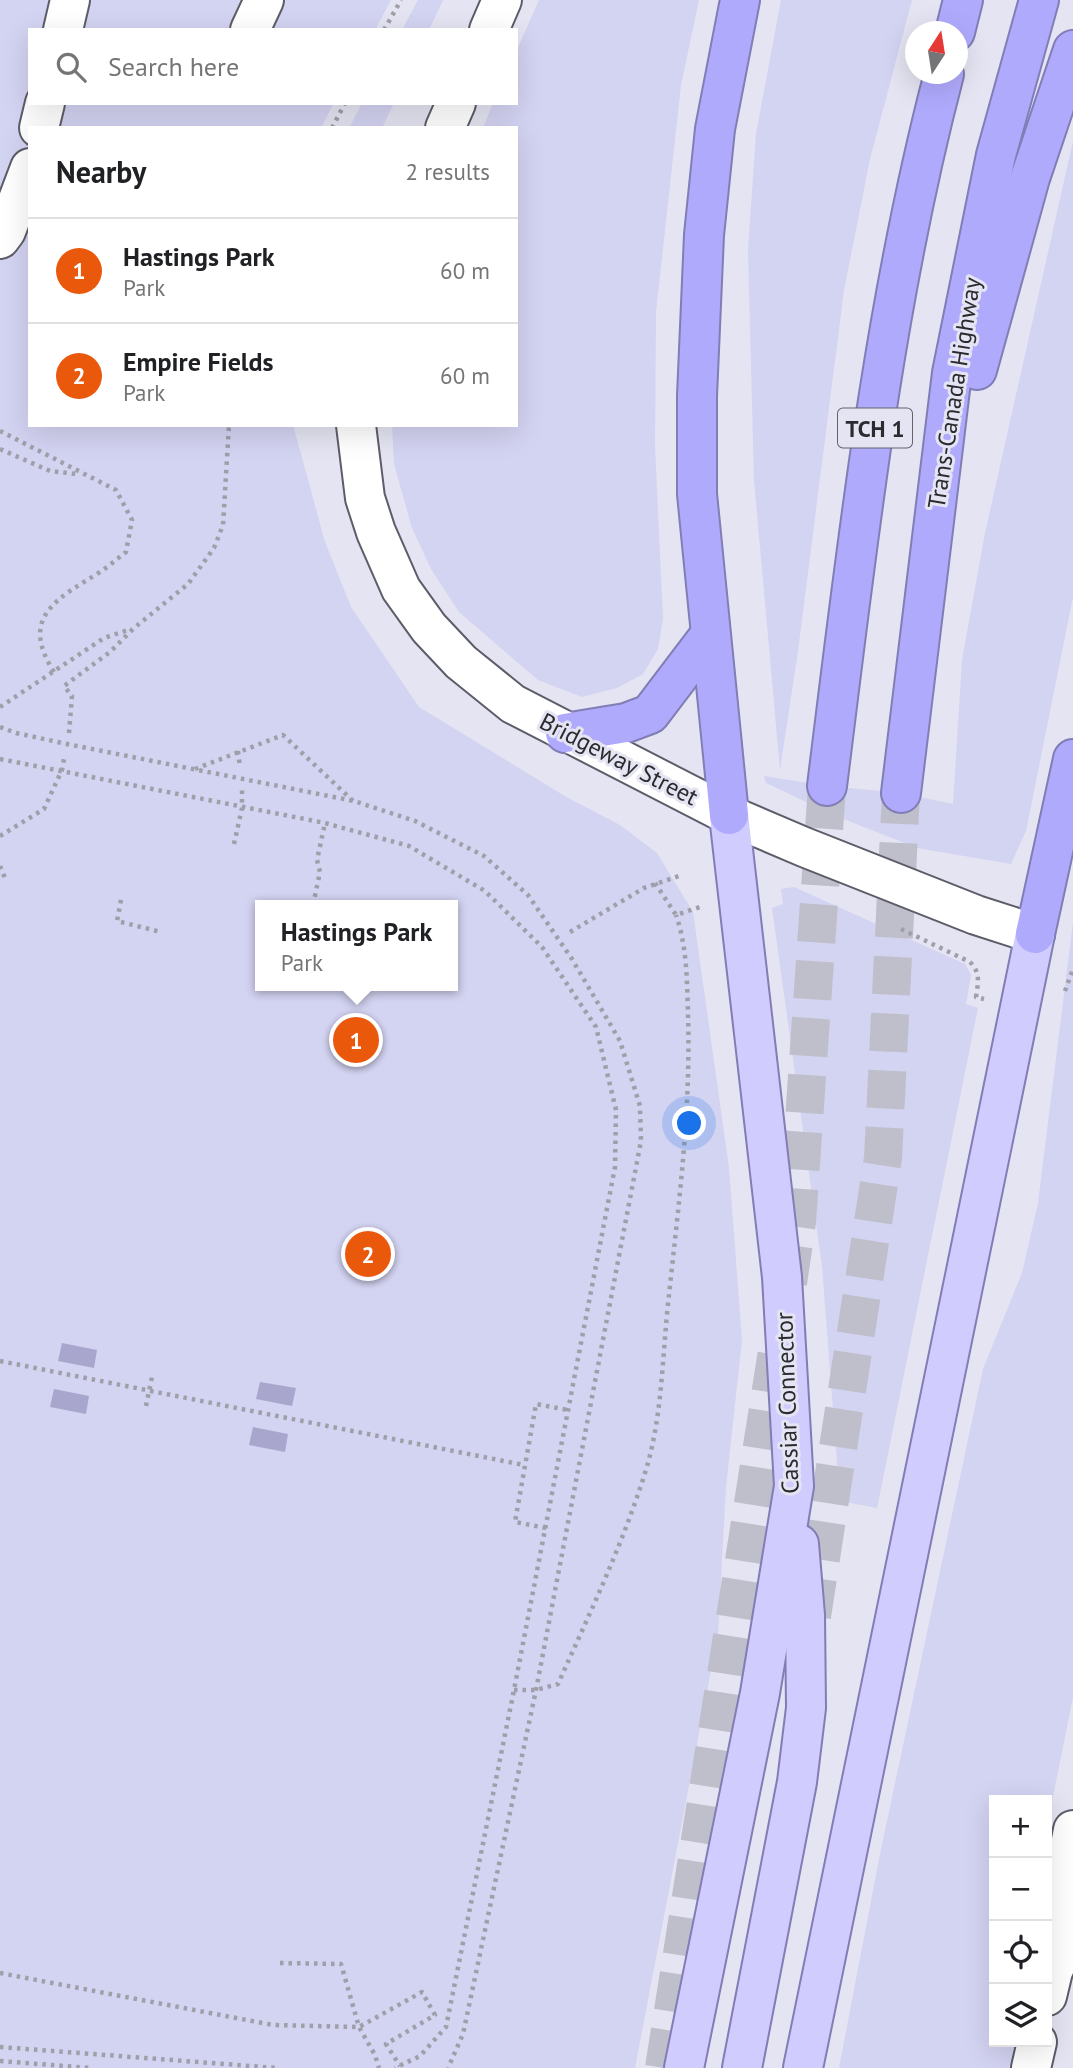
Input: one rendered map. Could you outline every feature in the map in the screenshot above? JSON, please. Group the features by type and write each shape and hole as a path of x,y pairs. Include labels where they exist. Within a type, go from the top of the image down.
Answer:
{"highway":[{"path":"729,815 697,494 697,396 703,249 715,129 740,0"},
{"path":"958,21 963,0"},
{"name":"Trans-Canada Highway","path":"901,793 955,359 996,155 1039,0"},
{"path":"933,530 1030,178 1073,50"},
{"name":"TCH 1","path":"827,786 860,521 898,281 925,147 941,84"},
{"path":"565,733 626,723 650,714 710,635"},
{"path":"1035,934 1073,758"}],"main road":[{"name":"Cassiar Connector","path":"684,2068 760,1693 794,1486 782,1277 729,815"},
{"path":"803,2068 1035,934"},
{"path":"742,2068 797,1782 806,1708 805,1615 794,1486"}],"street":[{"path":"63,28 70,0"},
{"path":"251,28 264,0"},
{"path":"490,28 502,0"},
{"path":"39,126 45,105"},
{"path":"446,126 455,105"},
{"path":"0,239 6,231 28,173"},
{"name":"Bridgeway Street","path":"356,427 365,498 376,532 401,589 429,628 461,662 513,704 729,815 976,915 1035,934"},
{"path":"1050,1984 1053,1971 1069,1950 1058,1935 1055,1923 1073,1830"},
{"path":"1031,2068 1036,2047"}],"path":[{"path":"385,28 401,0"},
{"path":"333,126 344,105"},
{"path":"69,733 72,696 64,687 110,652 188,583 214,548 223,525 229,427"},
{"path":"0,431 116,490 132,520 126,552 72,588 48,608 40,632 46,661 54,672"},
{"path":"0,449 50,471 82,474"},
{"path":"0,707 104,638 134,628"},
{"path":"0,727 16,733 354,801 415,821 484,856 528,895 572,959 620,1041 640,1106 641,1141 536,1690 463,2034 448,2068"},
{"path":"195,769 283,735 354,801"},
{"path":"238,751 240,767"},
{"path":"0,759 325,823 409,846 485,891 542,947 596,1027 616,1110 615,1167 446,2027 420,2056 398,2067 386,2044 435,2015 422,1992 359,2027 273,2025 0,1973"},
{"path":"0,836 44,809 62,770 64,759"},
{"path":"234,844 242,808 242,788"},
{"path":"314,900 320,872 317,860 325,823"},
{"path":"0,866 5,878"},
{"path":"570,932 654,883 682,876"},
{"path":"514,1690 536,1690 558,1684 604,1584 645,1472 659,1409 684,1167 689,1058 682,933 676,915 654,883"},
{"path":"121,900 117,921 161,932"},
{"path":"676,915 696,908"},
{"path":"898,928 970,962 977,969 979,978 976,997 983,999"},
{"path":"0,1361 524,1465"},
{"path":"146,1406 152,1377"},
{"path":"546,1528 514,1522 524,1465 536,1404 568,1410"},
{"path":"280,1963 341,1964 359,2027 375,2055 379,2068"},
{"path":"0,2047 277,2068"},
{"path":"0,2061 90,2068"}],"shaded area":[{"path":"0,0 391,0 376,28 28,28 28,105 333,105 322,126 28,126 28,427 294,427 325,542 351,607 419,707 568,798 620,825 657,853 693,912 729,1168 742,1340 726,1487 718,1634 635,2068 0,2068"},
{"path":"418,0 443,0 430,28 403,28"},
{"path":"539,0 699,0 681,85 656,312 655,446 663,619 658,649 643,674 617,688 582,697 538,680 459,612 431,569 412,528 394,464 392,427 518,427 518,126 484,126 492,105 518,105 518,47"},
{"path":"781,0 912,0 870,159 844,290 798,651 780,770 754,480 748,250 756,134"},
{"path":"361,105 393,105 383,126 350,126"},
{"path":"1073,141 1073,597 1026,831 1011,864 917,848 836,816 766,783 764,776 827,786 901,793 953,804 962,660 985,533"},
{"path":"794,887 965,964 971,975 966,1004 978,1008 877,1508 840,1501 822,1266 772,908 783,904 781,889"},
{"path":"1073,922 1073,1697 1052,1801 1052,1795 989,1795 989,2047 1018,2047 1014,2068 839,2068 880,1854 983,1369 1022,1273 1038,1203"}],"building":[{"path":"62,1343 97,1350 94,1368 58,1361"},
{"path":"260,1382 296,1388 292,1406 256,1399"},
{"path":"54,1389 89,1396 86,1414 50,1407"},
{"path":"253,1427 288,1434 285,1452 249,1445"}],"tunnel":[{"path":"788,1283 797,1222 827,786"},
{"path":"812,1616 883,1158 901,793"},
{"path":"664,2068 778,1345"}],"place":[{"name":"Hastings Park","path":"356,1040"},
{"name":"Empire Fields","path":"368,1254"}]}
